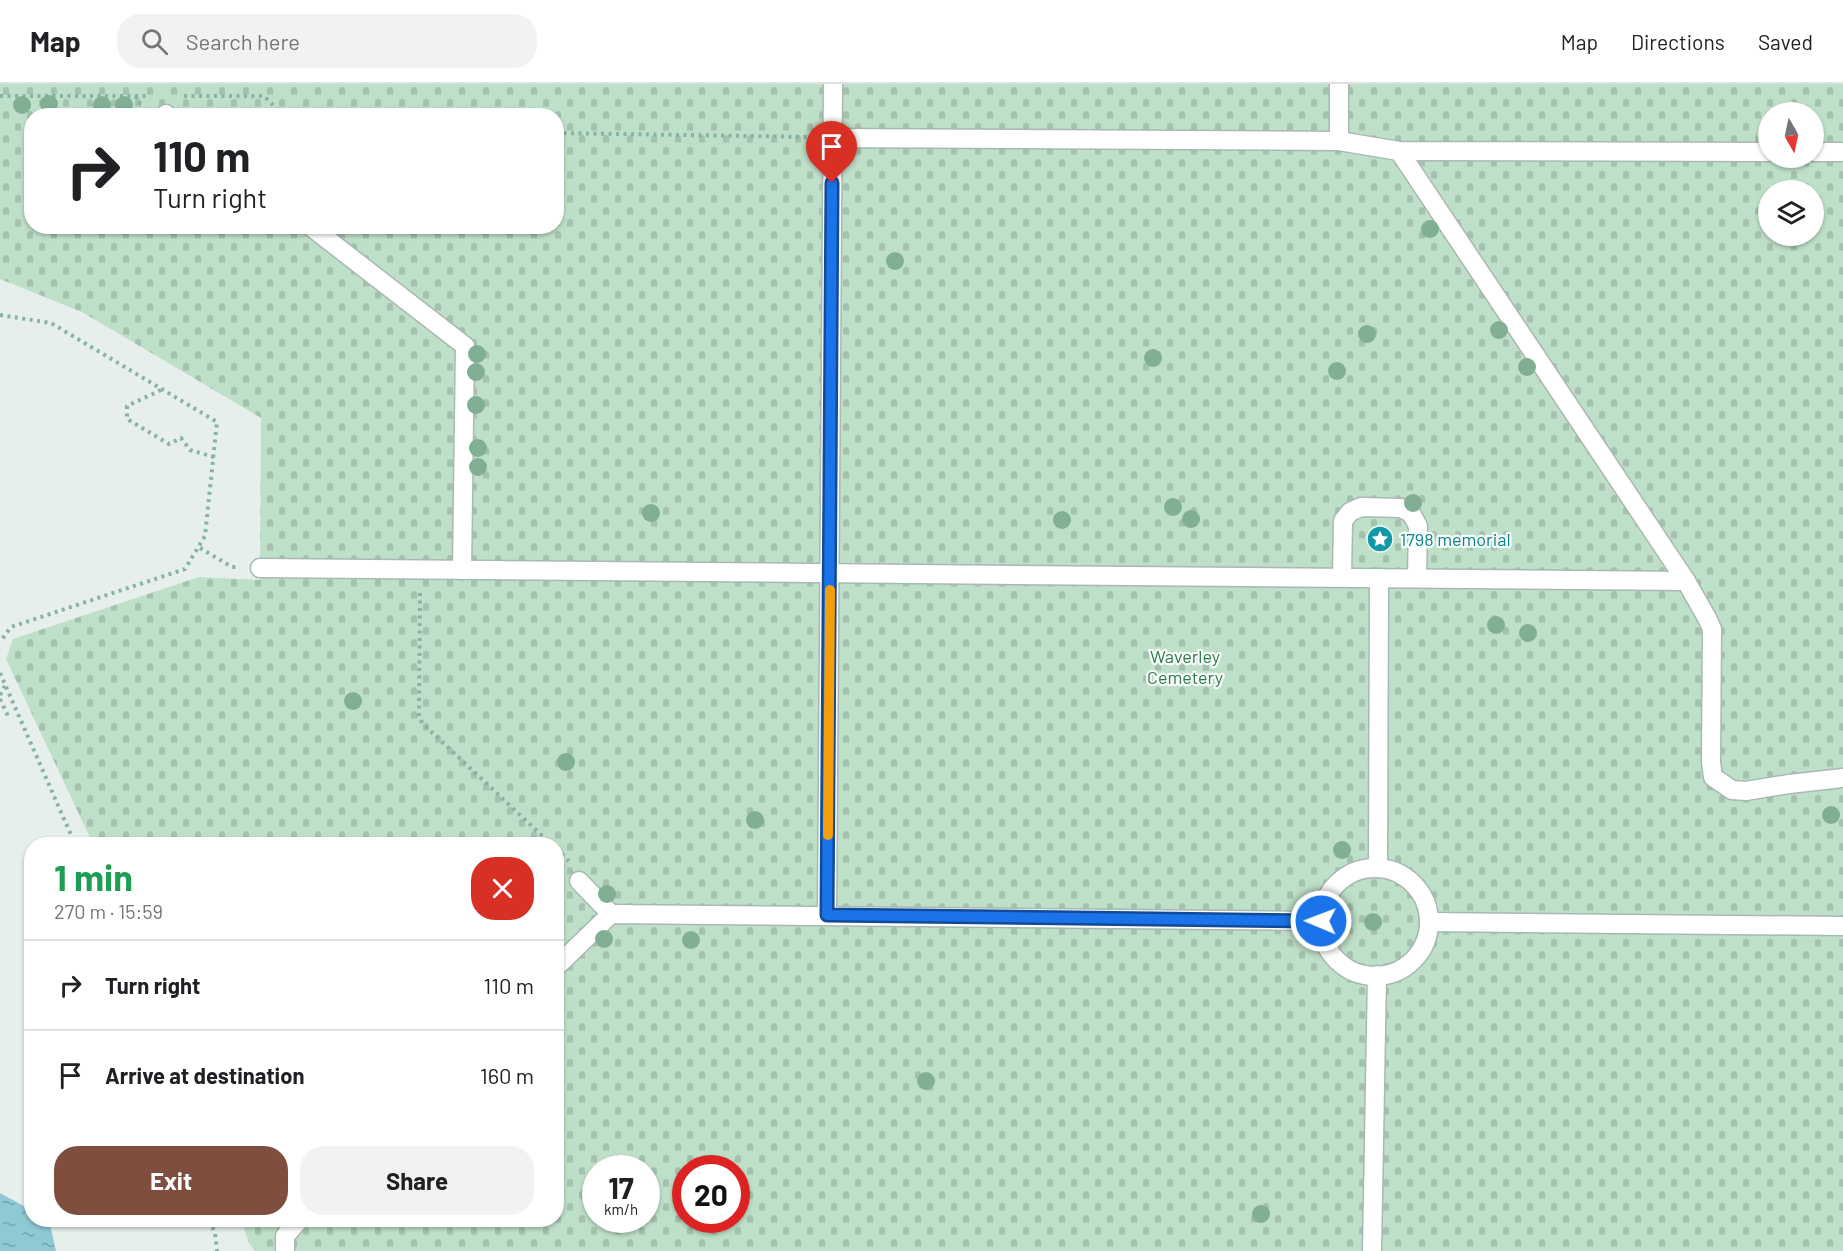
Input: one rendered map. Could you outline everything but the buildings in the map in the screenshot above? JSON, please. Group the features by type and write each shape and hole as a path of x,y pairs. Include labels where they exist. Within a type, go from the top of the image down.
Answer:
{"lane":[{"path":"827,915 833,84"},
{"path":"1338,84 1339,141"},
{"path":"832,138 1339,141 1399,151 1758,152"},
{"path":"1399,151 1686,581 1707,618 1712,629 1711,762 1713,777 1732,790 1746,791 1843,778"},
{"path":"1824,152 1843,152"},
{"path":"320,234 465,346 462,570"},
{"path":"1342,577 1343,521 1350,512 1361,507 1401,508 1411,513 1418,526 1418,578"},
{"path":"260,568 1686,581"},
{"path":"1378,868 1379,578"},
{"path":"1378,868 1394,871 1414,885 1424,898 1429,922 1426,938 1414,958 1401,969 1377,975 1360,973 1338,960 1324,938 1321,921 1328,896 1339,882 1353,873 1378,868"},
{"path":"579,881 611,914"},
{"path":"564,959 611,914 1321,921"},
{"path":"1429,922 1843,926"},
{"path":"1372,1251 1377,975"},
{"path":"285,1251 285,1236 293,1227"}],"path":[{"path":"0,96 160,96"},
{"path":"136,96 137,102"},
{"path":"183,96 264,96 276,108"},
{"path":"564,133 832,138"},
{"path":"0,315 51,323 217,422 205,537 185,569 11,627 0,642"},
{"path":"162,389 127,406 127,419 169,444 181,438 189,450 214,457"},
{"path":"199,548 232,567 260,568"},
{"path":"420,568 420,715 422,723 544,837"},
{"path":"0,673 72,837"},
{"path":"6,686 0,697 8,716"},
{"path":"564,856 568,860"},
{"path":"212,1227 217,1251"}],"green space":[{"name":"Waverley Cemetery","path":"0,84 1843,84 1843,1251 255,1251 249,1243 243,1227 564,1227 564,837 90,837 6,659 13,639 199,577 260,580 261,418 82,312 0,279"}],"water":[{"path":"0,1193 24,1206 24,1227 51,1227 56,1251 0,1251"}],"slow traffic":[{"path":"828,835 830,590"}],"place":[{"name":"1798 memorial","path":"1380,539"}],"route":[{"path":"832,183 827,915 1321,921"}]}
